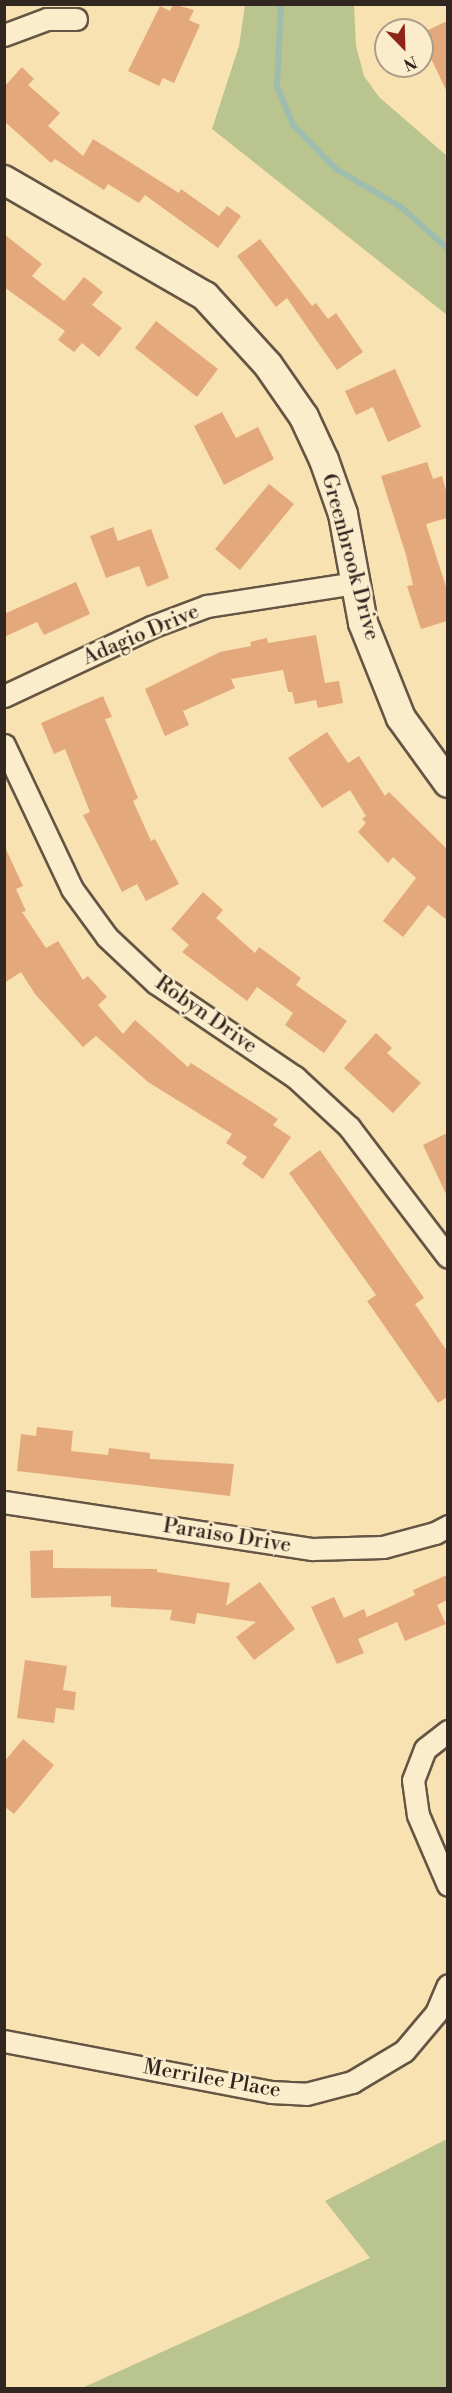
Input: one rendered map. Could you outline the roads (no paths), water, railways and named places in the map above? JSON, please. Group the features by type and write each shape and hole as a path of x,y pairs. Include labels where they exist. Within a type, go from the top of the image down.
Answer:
{"street":[{"path":"4,35 47,19 76,19"},
{"name":"Greenbrook Drive","path":"4,180 168,272 205,296 240,331 304,417 324,460 343,514 363,623 401,718 447,783"},
{"name":"Adagio Drive","path":"4,696 151,627 207,606 355,583"},
{"name":"Robyn Drive","path":"4,745 72,889 107,937 156,983 295,1077 350,1127 447,1257"},
{"name":"Paraiso Drive","path":"4,1502 312,1549 383,1547 435,1533 447,1526"},
{"path":"447,1731 425,1749 413,1780 418,1815 447,1885"},
{"name":"Merrilee Place","path":"4,2041 271,2092 306,2094 352,2082 404,2051 436,2013 447,1985"}],"waterway":[{"path":"281,4 277,86 293,125 336,169 401,207 448,249"}]}
